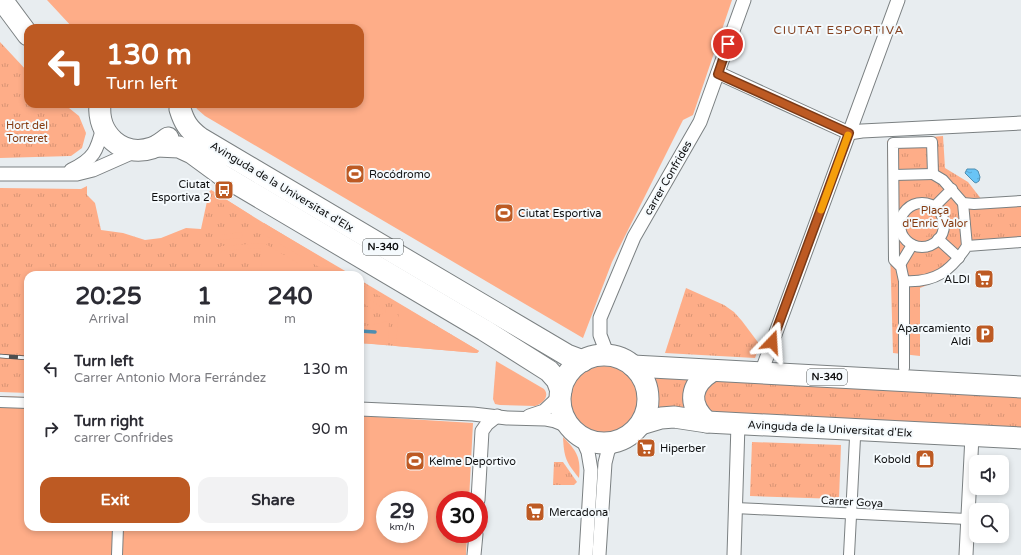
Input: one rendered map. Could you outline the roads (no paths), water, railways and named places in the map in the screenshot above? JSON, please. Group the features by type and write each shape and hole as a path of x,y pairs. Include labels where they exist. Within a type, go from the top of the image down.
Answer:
{"highway":[{"path":"2,0 24,30"},
{"path":"18,0 38,24"},
{"path":"100,108 100,116 103,127"},
{"name":"N-340","path":"103,127 115,142 126,148 147,148 169,137 175,129 179,119 179,108"},
{"name":"Avinguda de la Universitat d'Elx","path":"180,108 184,122 191,131 200,138 567,355 583,361"},
{"name":"Avinguda de la Universitat d'Elx","path":"147,148 179,147 192,153 222,175 484,330 549,371 557,380 560,394"},
{"name":"N-340","path":"575,432 562,412 560,394 566,376 574,368 583,361 600,356 608,356 626,361 633,366 1021,387"},
{"path":"575,432 591,441 602,443 614,442 629,436 641,424 646,415 648,394 643,379 633,366"},
{"path":"707,422 700,416 695,407 694,397 696,386 702,377 712,370"},
{"name":"Avinguda de la Universitat d'Elx","path":"641,424 660,418 674,417 707,422 738,424 1021,438"}],"street":[{"name":"carrer Confrides","path":"608,356 600,335 600,318 634,237 700,122 744,0"},
{"path":"761,373 898,0"},
{"path":"718,74 849,133 862,131 1021,123"},
{"path":"63,175 84,164 94,154 100,141 103,127"},
{"path":"904,368 904,281 900,265 894,260 894,143 932,142 933,174"},
{"path":"0,174 77,174 93,170 147,148"},
{"path":"894,175 933,174 943,180 963,203 967,246 959,258 953,265 935,277 915,282 904,281"},
{"path":"934,207 952,189"},
{"path":"894,196 907,209"},
{"path":"963,203 974,204 1021,201"},
{"path":"917,204 924,204 934,207 944,222 943,230 938,239 930,246 922,247 912,244 904,238 900,231 900,224 901,217 907,209 917,204"},
{"path":"938,239 959,258"},
{"path":"967,246 1021,242"},
{"path":"900,265 912,244"},
{"path":"482,431 486,424 502,417 527,416 544,411 560,394"},
{"path":"0,402 24,403"},
{"path":"364,409 545,419 555,421 575,432 588,452 591,470 586,555"},
{"path":"472,414 480,423 482,431 479,491"},
{"path":"734,555 738,424"},
{"path":"966,555 972,436"},
{"path":"849,555 855,438"},
{"path":"599,555 605,463 608,452 614,442"},
{"name":"Carrer Goya","path":"735,508 967,519"},
{"path":"117,555 118,531"},
{"path":"474,555 475,543"}],"water":[{"path":"967,169 975,169 978,171 980,177 979,181 976,183 974,182 965,173"}],"waterway":[{"path":"364,331 375,332"}],"railway":[{"path":"0,356 24,358"}],"place":[{"name":"Rocódromo","path":"355,174"},
{"name":"Ciutat Esportiva 2","path":"224,190"},
{"name":"Ciutat Esportiva","path":"504,213"},
{"name":"ALDI","path":"984,279"},
{"name":"Aparcamiento Aldi","path":"985,334"},
{"name":"Hiperber","path":"646,448"},
{"name":"Kobold","path":"925,459"},
{"name":"Kelme Deportivo","path":"415,461"},
{"name":"Mercadona","path":"535,512"}],"district":[{"name":"CIUTAT ESPORTIVA","path":"839,30"}],"park label":[{"name":"Hort del Torreret","path":"27,131"},
{"name":"Plaça d'Enric Valor","path":"935,216"}]}
